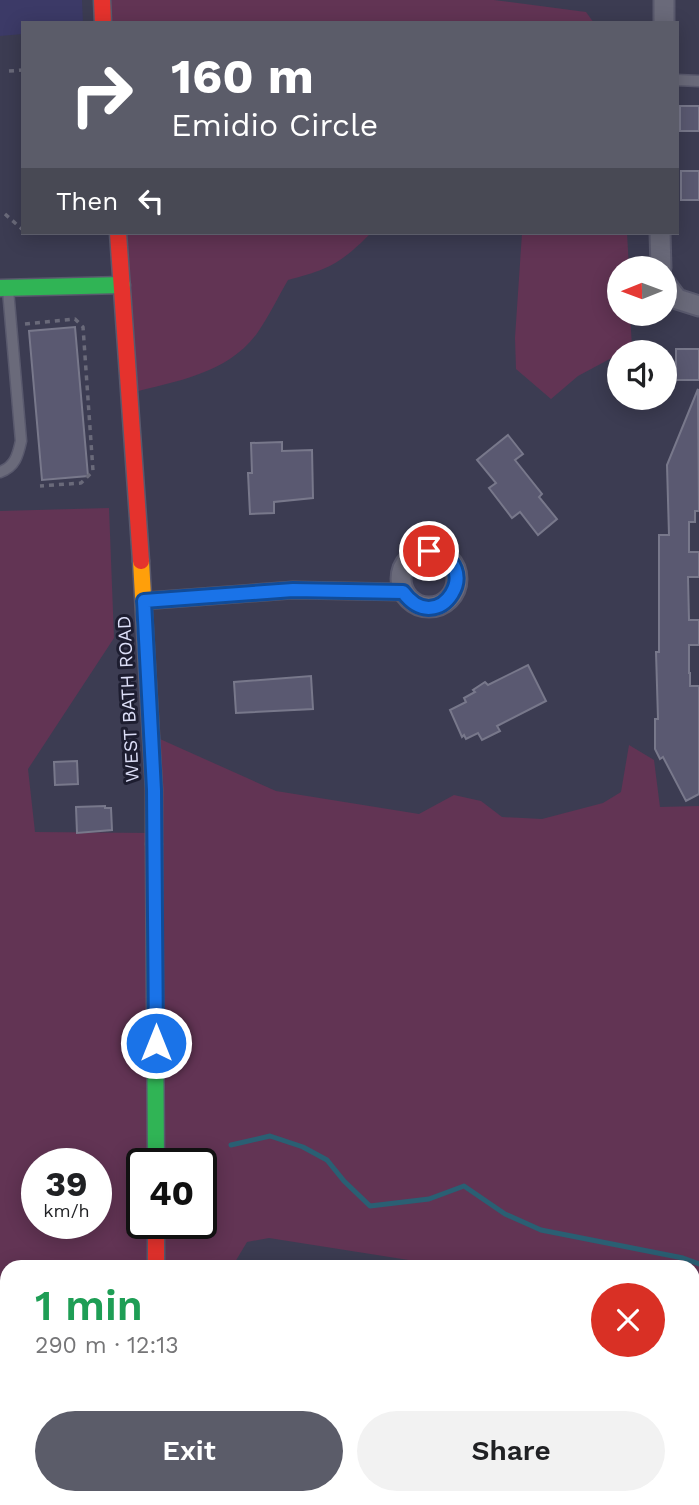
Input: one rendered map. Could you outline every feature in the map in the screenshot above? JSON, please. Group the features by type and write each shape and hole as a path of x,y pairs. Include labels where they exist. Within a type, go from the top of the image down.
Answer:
{"street":[{"path":"102,0 103,21"},
{"path":"664,0 664,21"},
{"name":"WEST BATH ROAD","path":"118,235 144,601 154,790 156,1148"},
{"path":"660,235 661,256"},
{"path":"4,288 122,285"},
{"path":"677,299 699,306"},
{"path":"144,601 293,590 403,592"},
{"path":"156,1239 156,1260"}],"lane":[{"path":"679,80 699,81"},
{"path":"0,472 4,472 16,462 22,441 11,325 4,288"}],"path":[{"path":"9,71 21,70"},
{"path":"5,214 21,228"},
{"path":"11,325 75,319 83,327 93,471 81,483 40,486"}],"shaded area":[{"path":"0,0 82,0 83,21 21,21 21,34 0,36"},
{"path":"102,0 494,0 586,12 593,21 103,21"},
{"path":"118,235 369,235 334,264 288,280 258,332 232,358 183,380 130,393"},
{"path":"522,235 627,235 628,256 607,256 607,326 631,326 632,340 607,340 607,360 578,376 551,399 516,369 515,338"},
{"path":"109,508 114,638 28,769 35,832 152,833 151,735 276,791 419,814 454,795 481,801 502,817 542,819 603,803 621,792 629,745 654,760 660,807 699,806 699,1260 409,1260 269,1238 247,1242 236,1260 0,1260 0,511"}],"building":[{"path":"680,106 699,106 699,131 680,131"},
{"path":"681,171 699,171 699,200 681,200"},
{"path":"75,327 88,476 42,480 29,331"},
{"path":"677,349 699,349 699,380 677,380"},
{"path":"698,389 699,511 695,511 695,522 689,522 689,552 699,552 699,577 688,577 689,620 699,620 699,645 689,645 689,673 690,686 699,686 699,794 686,801 663,757 660,759 655,749 655,719 658,719 656,652 659,652 659,535 669,535 667,465"},
{"path":"508,435 523,454 515,460 542,494 539,497 557,519 538,535 520,512 512,518 489,488 496,483 477,460"},
{"path":"282,442 282,451 312,450 313,498 274,502 274,513 250,514 248,473 252,473 251,443"},
{"path":"528,665 546,701 497,726 500,731 482,740 478,733 466,739 464,735 462,737 450,710 466,702 464,698 485,682 488,685"},
{"path":"311,676 313,709 236,713 234,682"},
{"path":"77,761 78,784 55,785 54,762"},
{"path":"76,807 111,808 112,830 77,833"}],"waterway":[{"path":"231,1145 270,1136 303,1147 327,1160 370,1206 429,1199 464,1186 505,1214 541,1230 688,1260"}],"traffic: fast":[{"path":"0,288 122,285"},
{"path":"154,844 156,1148"}],"traffic: slow":[{"path":"141,561 154,790 154,844"},
{"path":"144,601 293,590 403,592"}],"traffic: jam":[{"path":"102,0 103,21"},
{"path":"118,235 141,561"},
{"path":"156,1239 156,1260"}],"route":[{"path":"156,1043 154,790 144,601 323,590 403,592 416,605 433,607 442,605 449,599 457,584 457,575 447,558 429,551"}]}
